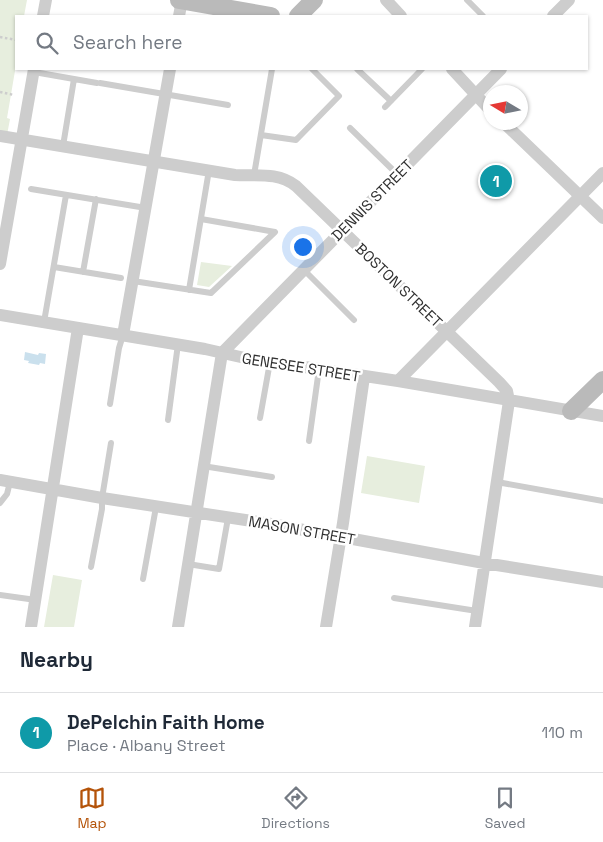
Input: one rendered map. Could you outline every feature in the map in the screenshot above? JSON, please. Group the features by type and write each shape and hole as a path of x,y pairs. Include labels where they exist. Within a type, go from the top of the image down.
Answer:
{"street":[{"path":"43,15 46,0"},
{"path":"179,15 181,0 265,15"},
{"path":"301,15 314,0"},
{"path":"387,0 400,15"},
{"path":"554,15 569,0"},
{"path":"0,264 34,70"},
{"path":"123,335 127,279 146,208 170,70"},
{"path":"453,70 483,103"},
{"name":"DENNIS STREET","path":"222,353 500,70"},
{"path":"511,130 603,218"},
{"path":"0,136 235,175 254,176"},
{"path":"398,382 603,173"},
{"name":"BOSTON STREET","path":"254,176 280,177 296,186 499,382 507,391 509,401"},
{"name":"GENESEE STREET","path":"0,315 178,344 245,358 603,416"},
{"path":"31,627 78,328"},
{"path":"178,627 222,353"},
{"path":"326,627 364,377"},
{"path":"571,411 603,380"},
{"path":"475,627 509,401"},
{"name":"MASON STREET","path":"5,481 603,582"}],"lane":[{"path":"467,0 482,15"},
{"path":"34,70 74,79 228,105"},
{"path":"254,176 272,70"},
{"path":"261,135 296,140 340,96 313,70"},
{"path":"358,70 391,100"},
{"path":"385,107 421,70"},
{"path":"63,146 74,79"},
{"path":"350,128 397,174"},
{"path":"189,290 209,170"},
{"path":"31,189 146,208"},
{"path":"44,322 66,194"},
{"path":"83,272 96,200"},
{"path":"54,267 212,293 274,232 201,219"},
{"path":"303,269 354,320"},
{"path":"110,404 119,348 123,335"},
{"path":"168,420 178,344"},
{"path":"260,418 270,362"},
{"path":"309,441 319,369"},
{"path":"91,567 102,510 102,498 111,443"},
{"path":"203,466 272,477"},
{"path":"0,503 7,494 5,481"},
{"path":"497,482 603,501"},
{"path":"143,579 156,507"},
{"path":"188,564 219,569 228,518"},
{"path":"0,595 36,600"},
{"path":"394,598 477,611"}],"path":[{"path":"0,37 15,40"},
{"path":"0,92 14,95"}],"green space":[{"path":"0,0 27,0 24,15 15,15 15,70 7,118 10,119 7,135 0,133"},
{"path":"201,262 232,266 209,287 197,285"},
{"path":"367,456 425,466 419,503 361,493"},
{"path":"53,575 82,580 74,627 44,627"}],"water":[{"path":"25,352 38,355 39,353 46,354 45,364 28,363 29,361 24,360"}],"place":[{"name":"DePelchin Faith Home","path":"496,181"}]}
